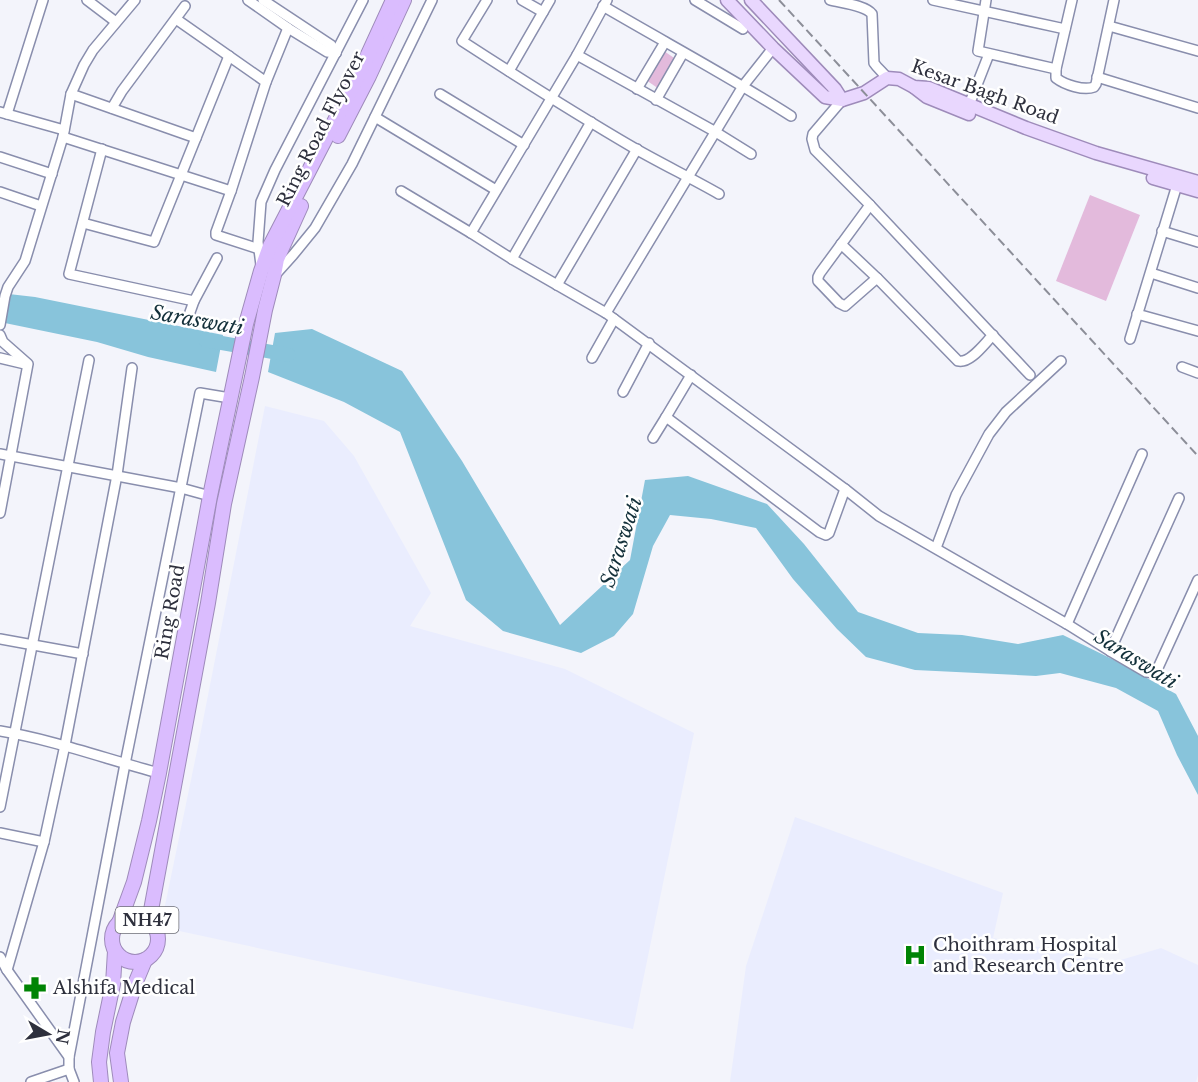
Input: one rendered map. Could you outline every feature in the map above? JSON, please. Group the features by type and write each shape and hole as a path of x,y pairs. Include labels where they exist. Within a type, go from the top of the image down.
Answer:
{"highway":[{"name":"Ring Road Flyover","path":"364,74 393,0"},
{"name":"Ring Road Flyover","path":"258,308 268,273 277,259 364,74 404,0"},
{"name":"Ring Road","path":"119,923 134,882 159,773 210,496 246,324 258,308"},
{"path":"149,921 225,504 261,329 258,308"},
{"name":"NH47","path":"101,1082 99,1062 113,984 115,951 112,936 116,927 124,919 137,916 149,921 153,926 158,938 155,950 145,960 128,962 115,951"},
{"path":"121,1082 117,1053 123,1022 145,960"}],"main road":[{"path":"727,0 825,97 842,100"},
{"path":"751,0 835,89 842,100"},
{"name":"Kesar Bagh Road","path":"842,100 864,93 887,78 899,79 914,87 929,88 1026,128 1102,155 1198,182"},
{"path":"914,87 927,97 1008,129 1106,164 1198,191"}],"street":[{"path":"43,0 3,113 102,149 231,191"},
{"path":"87,0 116,22"},
{"path":"0,325 4,290 25,261 52,174 71,94 93,50 135,0"},
{"path":"248,0 327,52 336,53"},
{"path":"263,0 331,45 336,53"},
{"path":"363,0 275,170 261,202 258,242 268,273 293,255 315,228 352,164 432,0"},
{"path":"487,0 462,41 591,122 719,194"},
{"path":"522,0 543,12"},
{"path":"508,71 550,0"},
{"path":"695,0 743,29"},
{"path":"830,0 859,3 872,14 874,63 887,78"},
{"path":"933,0 1065,29"},
{"path":"986,0 978,51 1056,69"},
{"path":"1072,0 1055,76 1058,80 1088,89 1094,87 1097,77 1114,0"},
{"path":"471,233 577,55 605,3 683,53 791,116"},
{"path":"112,108 185,6"},
{"path":"176,19 266,82"},
{"path":"1109,26 1198,51"},
{"path":"259,249 216,235 266,82 288,28"},
{"path":"637,89 665,42"},
{"path":"606,312 714,131 743,86 773,48"},
{"path":"657,100 683,53"},
{"path":"969,105 989,54"},
{"path":"577,55 751,154"},
{"path":"83,223 154,242 229,56"},
{"path":"1097,77 1198,108"},
{"path":"71,94 196,138"},
{"path":"440,94 524,145"},
{"path":"842,100 813,134 815,150 1030,375"},
{"path":"375,117 496,190"},
{"path":"512,259 591,122"},
{"path":"102,149 69,274 194,301"},
{"path":"557,285 637,149"},
{"path":"0,157 52,174"},
{"path":"1130,339 1176,184"},
{"path":"401,191 512,259 606,312 879,516 1146,672 1155,673 1198,580"},
{"path":"0,192 41,207"},
{"path":"870,205 841,244 818,281 839,303 847,305 877,278"},
{"path":"1162,231 1198,242"},
{"path":"841,244 958,361 968,360 993,335"},
{"path":"189,315 216,258"},
{"path":"1151,273 1198,288"},
{"path":"1137,314 1198,332"},
{"path":"592,358 614,319"},
{"path":"0,335 3,342 28,364"},
{"path":"623,392 649,344"},
{"path":"0,358 28,364"},
{"path":"0,807 89,360"},
{"path":"936,548 956,495 989,434 1006,412 1061,361"},
{"path":"0,513 28,364"},
{"path":"1182,367 1198,373"},
{"path":"7,970 44,842 66,745 117,475 132,368"},
{"path":"653,438 691,375"},
{"path":"74,1082 69,1069 69,1057 200,393 230,398"},
{"path":"666,417 823,534 826,535 832,528 845,489"},
{"path":"0,453 181,488 210,496"},
{"path":"1067,624 1142,454"},
{"path":"1110,651 1179,498"},
{"path":"0,639 82,654"},
{"path":"0,730 66,745 159,773"},
{"path":"0,833 44,842"},
{"path":"0,957 69,1057"},
{"path":"31,1082 69,1069"}],"shaded area":[{"path":"664,51 677,60 659,89 646,80"},
{"path":"1090,195 1140,215 1106,301 1056,281"},
{"path":"265,406 324,421 354,456 431,593 410,626 565,669 694,733 633,1029 170,929 162,920"},
{"name":"Choithram Hospital and Research Centre","path":"795,817 1003,893 993,938 1114,962 1161,948 1198,965 1198,1075 1196,1082 730,1082 746,966"}],"water":[{"path":"0,293 35,297 223,335 216,372 148,357 97,342 0,322"},
{"path":"312,329 402,371 462,461 560,625 630,560 645,480 688,476 767,504 804,544 858,612 918,633 962,635 1018,644 1063,635 1176,694 1198,736 1198,795 1158,711 1116,688 1060,673 1036,676 915,670 866,657 837,629 793,579 756,528 711,519 670,515 653,546 633,614 614,636 581,653 503,631 466,600 400,432 344,402 268,372 275,333"}],"waterway":[{"name":"Saraswati","path":"205,340 289,355"}],"railway":[{"path":"779,0 1198,456"}],"place":[{"name":"Choithram Hospital and Research Centre","path":"915,955"},
{"name":"Alshifa Medical","path":"35,988"}]}
